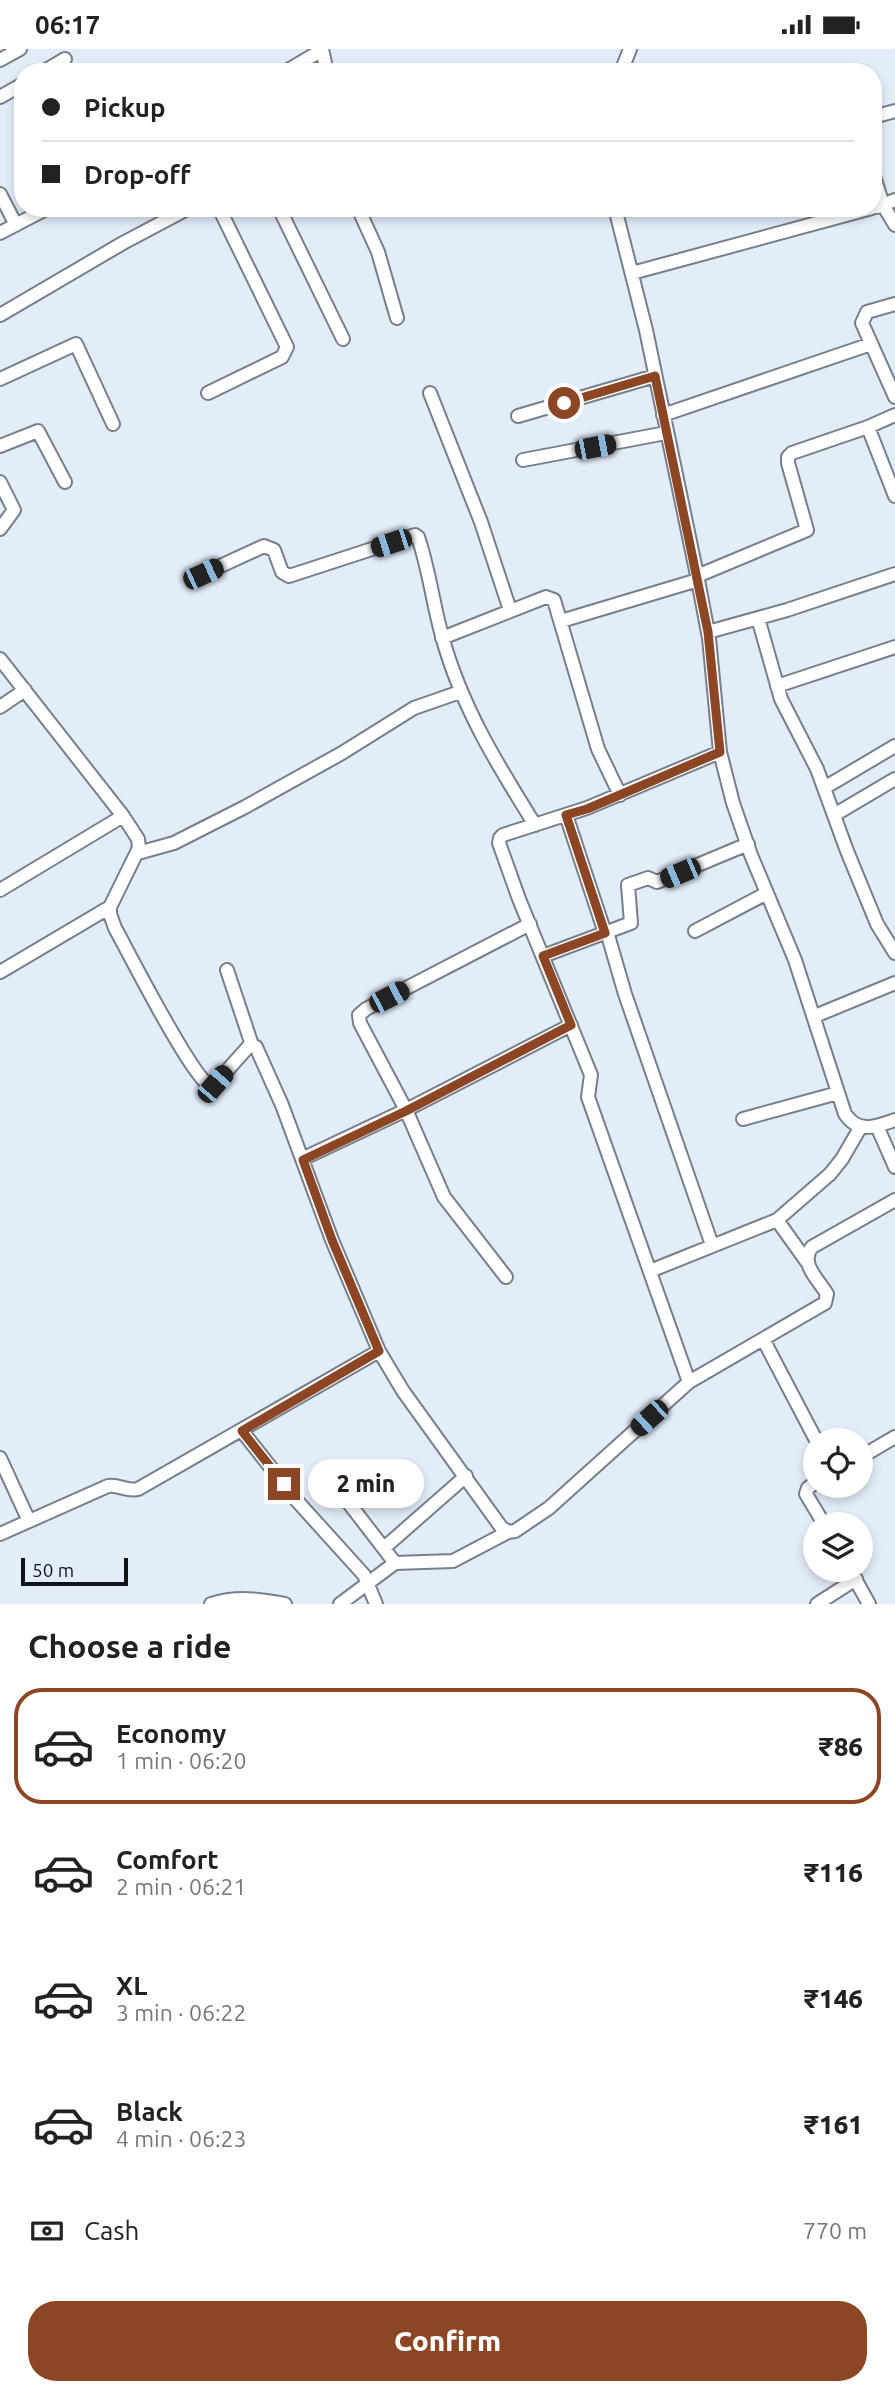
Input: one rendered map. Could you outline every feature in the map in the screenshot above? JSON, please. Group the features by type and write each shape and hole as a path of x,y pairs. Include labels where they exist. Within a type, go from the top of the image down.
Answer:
{"street":[{"path":"0,60 20,49"},
{"path":"300,63 322,50"},
{"path":"58,63 65,59"},
{"path":"0,194 16,225"},
{"path":"882,206 895,225"},
{"path":"0,233 31,217"},
{"path":"0,316 172,217"},
{"path":"208,393 282,357 287,347 223,217"},
{"path":"283,217 343,339"},
{"path":"362,217 378,252 397,319"},
{"path":"617,217 632,272 698,578 708,632 720,752 733,803 795,960 845,1114 860,1128 895,1120"},
{"path":"632,272 836,217"},
{"path":"895,304 864,315 862,323 895,397"},
{"path":"0,379 76,344 113,423"},
{"path":"663,415 871,344"},
{"path":"518,416 655,376"},
{"path":"430,393 481,522 510,610"},
{"path":"561,621 698,578 807,530 788,457 798,450 868,427 895,415"},
{"path":"868,427 895,496"},
{"path":"0,446 38,431 65,482"},
{"path":"523,460 666,433"},
{"path":"0,482 14,510 0,529"},
{"path":"203,574 268,546 274,550 282,572 289,576 415,535 419,538 442,638 460,692 491,755 535,825"},
{"path":"708,632 895,574"},
{"path":"442,638 549,597 556,602 598,749 620,795"},
{"path":"758,618 781,699 817,769 877,924 895,953"},
{"path":"777,687 895,647"},
{"path":"0,659 138,839 138,853 110,907 111,921 188,1059 204,1083 210,1086 252,1045"},
{"path":"0,707 25,690"},
{"path":"138,853 174,843 318,767 414,708 460,692"},
{"path":"824,788 895,746"},
{"path":"689,1382 588,1097 592,1079 503,854 500,838 620,795 720,752"},
{"path":"834,815 895,779"},
{"path":"566,815 712,1245"},
{"path":"0,890 123,816"},
{"path":"543,956 633,922 628,885 648,878 657,882 748,845"},
{"path":"695,932 767,893"},
{"path":"0,972 110,907"},
{"path":"506,1277 444,1197 406,1111 360,1023 359,1015 530,924"},
{"path":"227,970 252,1045 259,1050 332,1240 379,1351 403,1391 501,1527 508,1532"},
{"path":"815,1016 895,983"},
{"path":"303,1160 406,1111 571,1025"},
{"path":"743,1119 838,1093"},
{"path":"877,1126 895,1167"},
{"path":"650,1271 776,1220 830,1174 860,1128"},
{"path":"807,1262 807,1253 813,1247 895,1200"},
{"path":"340,1604 395,1563 453,1561 508,1532 515,1531 549,1508 689,1382 828,1300 807,1262 776,1220"},
{"path":"762,1339 810,1428"},
{"path":"0,1534 108,1486 132,1491 138,1489 379,1351"},
{"path":"242,1431 298,1502 358,1568 369,1583 376,1604"},
{"path":"873,1450 895,1437"},
{"path":"0,1458 29,1521"},
{"path":"384,1548 466,1476"},
{"path":"338,1489 395,1563"},
{"path":"817,1604 843,1582"},
{"path":"857,1582 869,1604"},
{"path":"211,1604 236,1598 255,1598 285,1604"}],"route":[{"path":"284,1484 242,1431 379,1351 332,1240 303,1160 406,1111 571,1025 543,956 605,933 566,815 587,809 720,752 708,632 655,376 564,403"}]}
